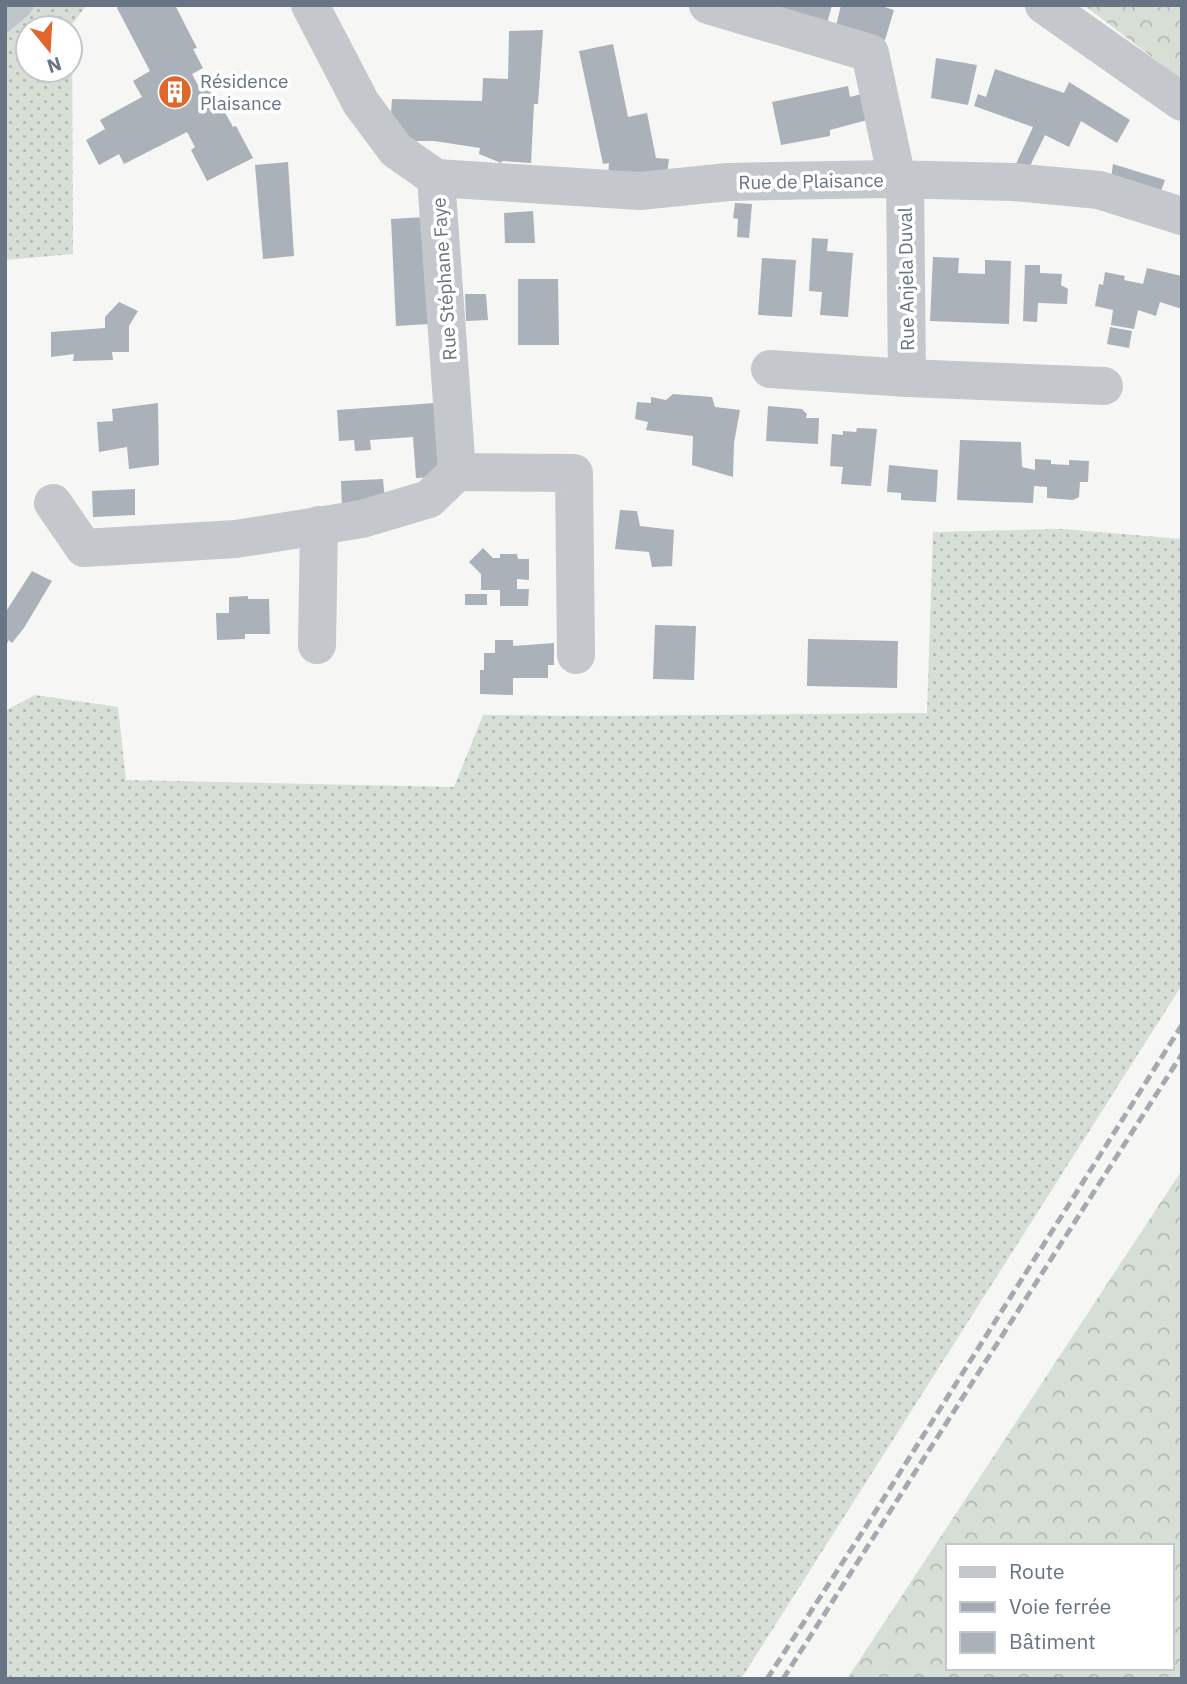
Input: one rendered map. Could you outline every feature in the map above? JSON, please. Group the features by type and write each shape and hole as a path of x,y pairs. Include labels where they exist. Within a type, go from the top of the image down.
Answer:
{"street":[{"name":"Rue Stéphane Faye","path":"310,5 361,103 396,150 436,177 457,472"},
{"name":"Rue Anjela Duval","path":"708,5 870,53 901,179 906,378"},
{"path":"1044,5 1182,102"},
{"name":"Rue de Plaisance","path":"436,177 640,191 728,183 901,179 1013,182 1099,190 1182,216"},
{"name":"Rue Anjela Duval","path":"770,369 1104,386"},
{"path":"53,503 84,548 236,539 362,519 429,499 457,472 574,473 576,655"},
{"path":"317,645 319,525"}],"green space":[{"path":"35,5 87,5 80,14 30,14"},
{"path":"1084,5 1182,5 1182,80"},
{"path":"14,27 14,84 72,84 73,254 5,260 5,35"},
{"path":"1063,529 1182,539 1182,985 741,1679 5,1679 5,711 35,695 118,707 126,780 454,787 483,715 927,713 933,532"},
{"path":"1182,1170 1182,1679 847,1679"}],"shaded area":[{"path":"5,5 35,5 30,14 14,14 14,27 5,35"}],"building":[{"name":"Résidence Plaisance","path":"118,5 175,5 197,48 193,49 203,68 192,74 200,89 207,85 212,95 205,99 213,114 223,109 233,127 236,126 253,158 207,181 191,150 195,147 187,132 124,164 119,154 99,165 86,140 105,129 100,120 142,97 133,81 150,71 117,8"},
{"path":"779,5 832,5 827,24 778,9"},
{"path":"841,5 878,5 894,10 885,40 836,26"},
{"path":"543,30 538,104 534,104 531,163 501,163 479,154 480,148 434,141 410,141 390,130 392,99 482,101 483,78 508,79 509,31"},
{"path":"613,44 628,117 647,113 656,158 669,159 666,181 608,176 609,163 603,164 579,51"},
{"path":"936,58 977,65 968,105 931,98"},
{"path":"995,69 1064,93 1069,82 1130,120 1117,143 1081,121 1069,147 1045,135 1029,168 1014,168 1033,127 974,106 978,94 986,97"},
{"path":"848,86 850,97 865,93 871,119 830,130 830,136 781,145 772,102"},
{"path":"288,162 294,256 263,259 255,165"},
{"path":"1113,164 1165,180 1161,191 1111,178"},
{"path":"735,203 752,204 749,238 737,237 738,219 733,218"},
{"path":"533,211 535,243 505,243 504,213"},
{"path":"425,217 430,324 396,326 391,219"},
{"path":"812,238 828,239 827,251 853,253 848,317 820,315 822,292 809,291"},
{"path":"933,257 959,258 958,273 985,274 985,260 1011,261 1009,324 930,321"},
{"path":"762,258 796,260 792,317 758,315"},
{"path":"1025,265 1040,265 1040,273 1062,274 1061,285 1068,289 1067,304 1038,303 1037,322 1023,321"},
{"path":"1147,268 1182,276 1182,309 1160,302 1156,316 1138,310 1134,329 1111,325 1113,310 1095,306 1099,284 1103,285 1105,272 1125,276 1124,280 1143,284"},
{"path":"518,279 558,279 559,345 518,345"},
{"path":"465,294 486,294 488,320 466,321"},
{"path":"119,302 138,311 129,326 129,352 112,352 113,360 73,361 74,354 51,357 51,332 105,328 105,317"},
{"path":"1110,327 1132,331 1129,348 1107,344"},
{"path":"673,394 712,397 715,407 740,410 734,443 733,477 692,465 693,436 646,430 648,422 635,419 637,402 651,403 651,397 666,400"},
{"path":"158,403 159,465 129,469 127,447 99,452 97,422 113,421 112,409"},
{"path":"435,403 440,477 416,478 413,437 370,440 371,450 355,451 354,440 339,441 337,410"},
{"path":"768,406 802,409 807,414 806,418 819,418 818,444 766,441"},
{"path":"857,428 877,429 871,486 841,484 843,467 830,466 832,434 856,432"},
{"path":"960,440 1021,442 1022,467 1035,470 1035,459 1051,460 1051,464 1069,465 1069,460 1089,461 1088,482 1080,482 1079,497 1073,500 1047,498 1047,487 1034,486 1033,503 957,500"},
{"path":"889,465 938,470 936,502 901,500 901,493 887,492"},
{"path":"383,479 385,500 342,510 341,481"},
{"path":"135,489 135,515 93,517 92,491"},
{"path":"620,510 637,511 640,526 674,530 672,566 652,567 649,552 615,549"},
{"path":"483,548 493,558 500,558 500,554 517,554 518,559 529,559 529,580 517,579 517,589 529,589 528,606 500,606 500,590 481,590 481,574 469,562"},
{"path":"32,571 52,581 24,628 12,643 9,640 5,646 5,613"},
{"path":"465,594 487,594 487,605 465,605"},
{"path":"248,596 248,599 269,599 270,634 245,634 245,639 217,640 216,613 229,613 229,597"},
{"path":"655,625 696,626 694,680 653,679"},
{"path":"808,639 898,641 897,688 807,686"},
{"path":"495,640 513,640 513,646 554,643 554,665 548,665 548,678 513,678 513,695 480,694 480,670 484,670 484,653 495,653"}],"railway":[{"path":"767,1679 1182,1025"},
{"path":"783,1679 1182,1054"}],"place":[{"name":"Résidence Plaisance","path":"175,92"}]}
